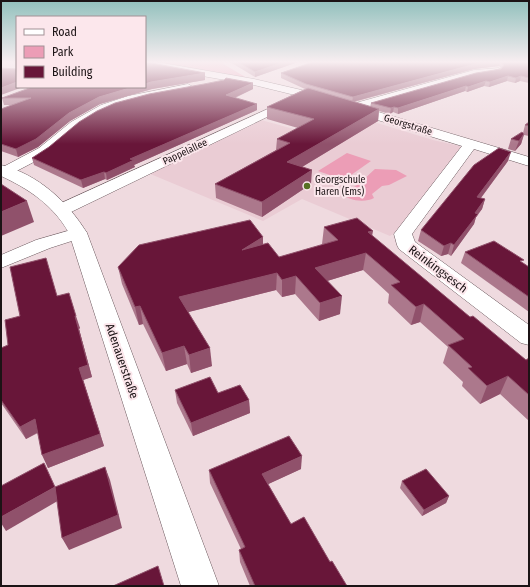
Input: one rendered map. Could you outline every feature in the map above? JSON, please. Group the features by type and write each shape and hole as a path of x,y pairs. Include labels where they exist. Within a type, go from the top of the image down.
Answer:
{"street":[{"path":"2,171 44,151 75,125 105,107 128,99 173,89"},
{"name":"Georgstraße","path":"286,89 306,94 529,162"},
{"path":"352,108 417,89"},
{"name":"Pappelallee","path":"63,209 306,94"},
{"name":"Reinkingsesch","path":"470,145 403,234 406,245 529,337"},
{"name":"Adenauerstraße","path":"2,171 40,190 63,209 78,233 200,586"},
{"path":"1,262 43,244 78,233"}],"shaded area":[{"name":"Georgschule Haren (Ems)","path":"341,112 465,149 396,232 390,236 302,199 263,221 148,173 261,120 301,131"}],"green space":[{"path":"347,153 371,161 344,180 318,171"},
{"path":"375,169 396,170 407,176 389,185 382,186 372,194 374,198 370,200 361,201 351,199 340,192 350,190"}],"building":[{"path":"25,89 125,89 99,97 69,113 36,139 16,149 1,144 1,109 31,98 2,98"},
{"path":"174,89 239,89 226,95 257,104 130,159 134,160 106,173 104,172 81,180 32,158 49,147 79,122 97,111 115,103"},
{"path":"305,89 313,89 379,109 287,162 312,170 262,202 215,184 290,143 277,139 314,119 267,107"},
{"path":"325,89 381,89 353,97"},
{"path":"419,89 456,89 398,108 391,108 371,103"},
{"path":"522,132 524,134 519,141 511,139"},
{"path":"499,148 511,152 477,197 485,199 475,213 478,214 454,245 451,243 444,246 421,230 474,165"},
{"path":"1,184 27,201 1,212"},
{"path":"357,218 373,231 368,232 470,317 473,316 526,360 529,358 529,395 508,376 487,386 468,368 472,367 448,345 464,339 424,304 416,307 391,285 400,282 366,253 315,268 342,296 320,303 296,276 282,280 277,273 179,297 210,348 189,355 184,346 162,353 140,306 135,307 118,267 139,245 250,220 263,237 242,250 268,243 279,257 338,240 324,227"},
{"path":"494,241 524,260 520,261 529,267 529,297 465,252"},
{"path":"46,258 57,296 69,293 88,365 79,368 100,434 42,455 35,419 20,427 1,400 1,348 8,345 5,320 20,316 10,267"},
{"path":"210,377 218,393 240,385 249,400 191,423 175,390"},
{"path":"289,436 302,456 262,474 291,524 304,517 330,562 332,561 347,586 255,586 239,550 245,547 209,470"},
{"path":"44,463 55,487 1,517 1,486"},
{"path":"105,467 118,515 62,538 55,487"},
{"path":"426,469 449,496 424,510 402,481"},
{"path":"158,566 164,586 113,586"}],"place":[{"name":"Georgschule Haren (Ems)","path":"307,186"}]}
